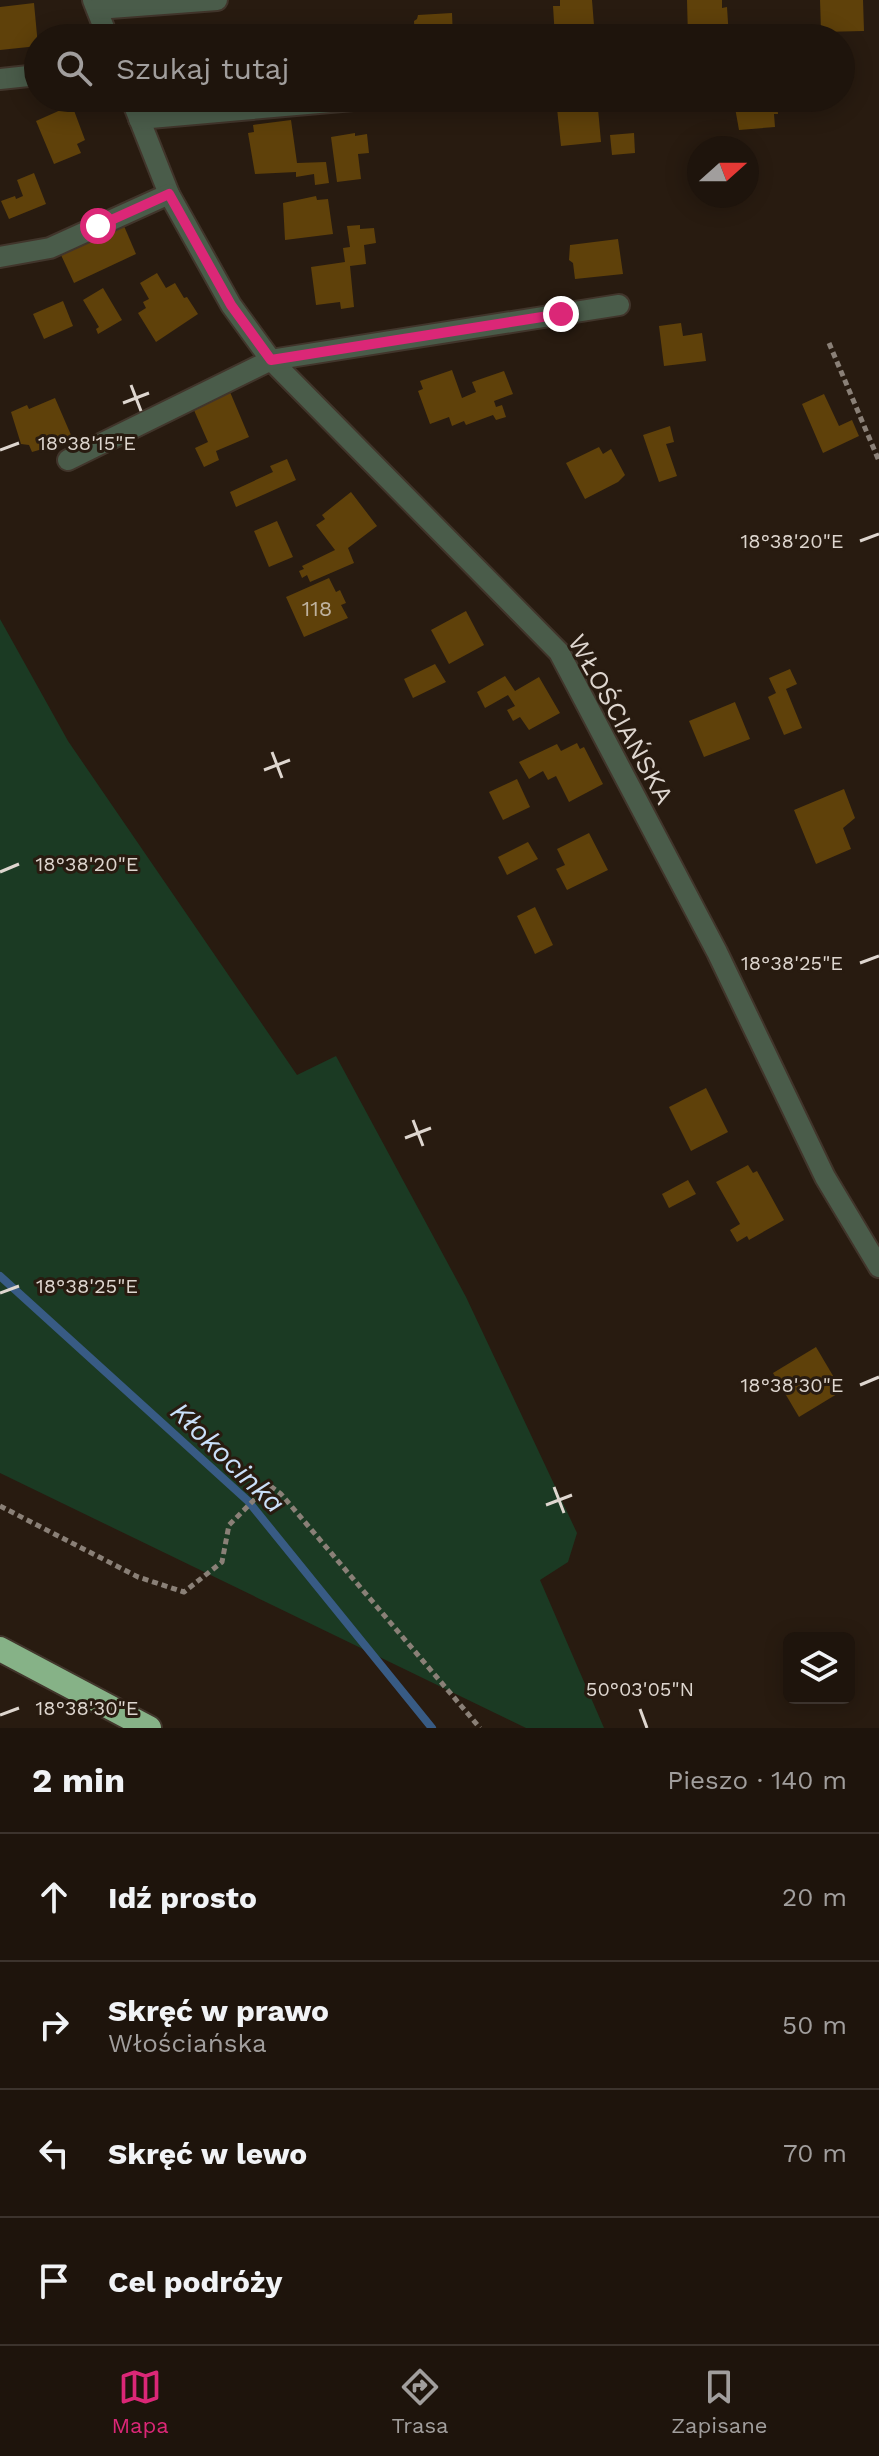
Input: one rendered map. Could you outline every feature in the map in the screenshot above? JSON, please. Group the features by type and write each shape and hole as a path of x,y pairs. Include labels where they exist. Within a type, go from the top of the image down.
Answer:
{"highway":[{"path":"0,1649 149,1728"}],"street":[{"path":"102,24 95,5 217,0"},
{"path":"0,79 24,76"},
{"name":"WŁOŚCIAŃSKA","path":"136,112 169,194 231,305 271,360 559,652 717,952 825,1177 879,1267"},
{"path":"139,119 218,112"},
{"path":"0,257 50,248 169,194"},
{"path":"68,460 271,360 619,305"}],"path":[{"path":"829,343 879,461"},
{"path":"0,1506 138,1577 184,1592 222,1562 229,1525 256,1498 263,1486 269,1485 281,1494 480,1728"}],"green space":[{"path":"0,619 68,741 297,1075 336,1056 466,1297 577,1533 568,1562 540,1580 604,1728 526,1728 0,1473"}],"building":[{"path":"560,0 592,0 594,24 554,24 553,6 560,6"},
{"path":"687,0 722,0 722,8 727,7 728,24 688,24"},
{"path":"820,0 863,0 864,31 855,31 855,24 821,24"},
{"path":"34,3 36,24 24,24 24,47 0,50 0,7"},
{"path":"452,13 452,24 414,24 418,15"},
{"path":"56,112 75,112 85,140 77,144 81,153 54,164 36,121"},
{"path":"557,112 598,112 601,142 561,146"},
{"path":"736,112 778,112 774,114 775,127 739,130"},
{"path":"291,120 297,163 326,162 329,183 315,185 314,174 296,177 296,172 255,174 248,133 254,132 253,125"},
{"path":"355,133 355,136 367,134 369,153 358,154 361,179 337,182 331,137"},
{"path":"634,133 635,153 612,155 610,135"},
{"path":"34,173 46,204 9,219 1,201 23,196 17,180"},
{"path":"316,196 317,200 328,199 333,234 285,240 283,203"},
{"path":"360,225 360,229 374,228 376,243 364,245 366,264 350,266 354,307 341,309 340,302 316,305 311,267 345,262 343,248 350,247 347,226"},
{"path":"124,226 136,254 74,283 61,255"},
{"path":"618,239 623,274 575,279 573,263 569,260 570,245"},
{"path":"157,273 166,288 175,283 198,314 156,342 138,313 146,308 143,302 149,299 140,283"},
{"path":"103,288 122,320 98,334 96,329 99,327 83,300"},
{"path":"63,301 73,326 44,339 33,314"},
{"path":"681,323 683,336 702,333 706,361 664,366 659,326"},
{"path":"452,370 462,398 476,392 472,382 504,371 513,394 494,401 496,407 502,405 506,417 496,420 493,415 466,425 464,421 452,426 449,417 430,424 418,391 423,389 420,381"},
{"path":"230,392 249,437 216,451 219,460 204,467 195,448 208,442 193,408"},
{"path":"824,394 839,426 852,420 859,436 823,453 802,404"},
{"path":"55,398 71,435 59,441 60,444 32,452 29,445 21,444 11,412 27,405 29,409"},
{"path":"670,426 674,442 666,444 677,476 659,482 643,435"},
{"path":"599,447 603,454 611,449 625,475 618,482 585,499 566,463"},
{"path":"287,459 296,480 236,507 230,492 273,472 270,466"},
{"path":"351,492 377,526 348,548 354,563 310,582 307,575 302,578 299,571 304,569 302,566 335,550 316,525 325,519 322,515"},
{"path":"277,521 293,557 269,567 254,531"},
{"path":"329,578 336,592 340,590 346,603 341,605 348,618 304,637 286,597"},
{"path":"466,611 484,645 449,664 431,630"},
{"path":"435,664 446,682 413,698 404,679"},
{"path":"790,669 797,684 786,689 802,728 784,735 768,697 776,693 769,678"},
{"path":"505,676 515,691 539,677 560,713 529,730 520,717 513,721 507,710 515,706 508,695 485,708 477,692"},
{"path":"735,702 750,739 704,757 689,721"},
{"path":"577,743 580,749 584,747 603,784 569,802 556,776 548,780 543,771 529,779 519,762 557,744 561,751"},
{"path":"517,779 530,807 503,820 489,792"},
{"path":"844,789 855,818 843,828 851,849 816,864 794,810"},
{"path":"589,833 608,870 567,890 556,869 565,865 557,849"},
{"path":"528,842 538,859 507,875 498,857"},
{"path":"535,907 553,945 535,954 517,916"},
{"path":"706,1088 728,1132 691,1151 669,1107"},
{"path":"748,1165 753,1173 757,1171 784,1220 749,1240 747,1236 737,1242 730,1230 740,1224 716,1182"},
{"path":"688,1180 696,1194 669,1208 662,1194"},
{"path":"816,1347 842,1391 799,1417 773,1373"}],"waterway":[{"name":"Kłokocinka","path":"0,1276 248,1501 432,1728"}],"route":[{"path":"98,226 169,194 231,305 271,360 561,314"}]}
